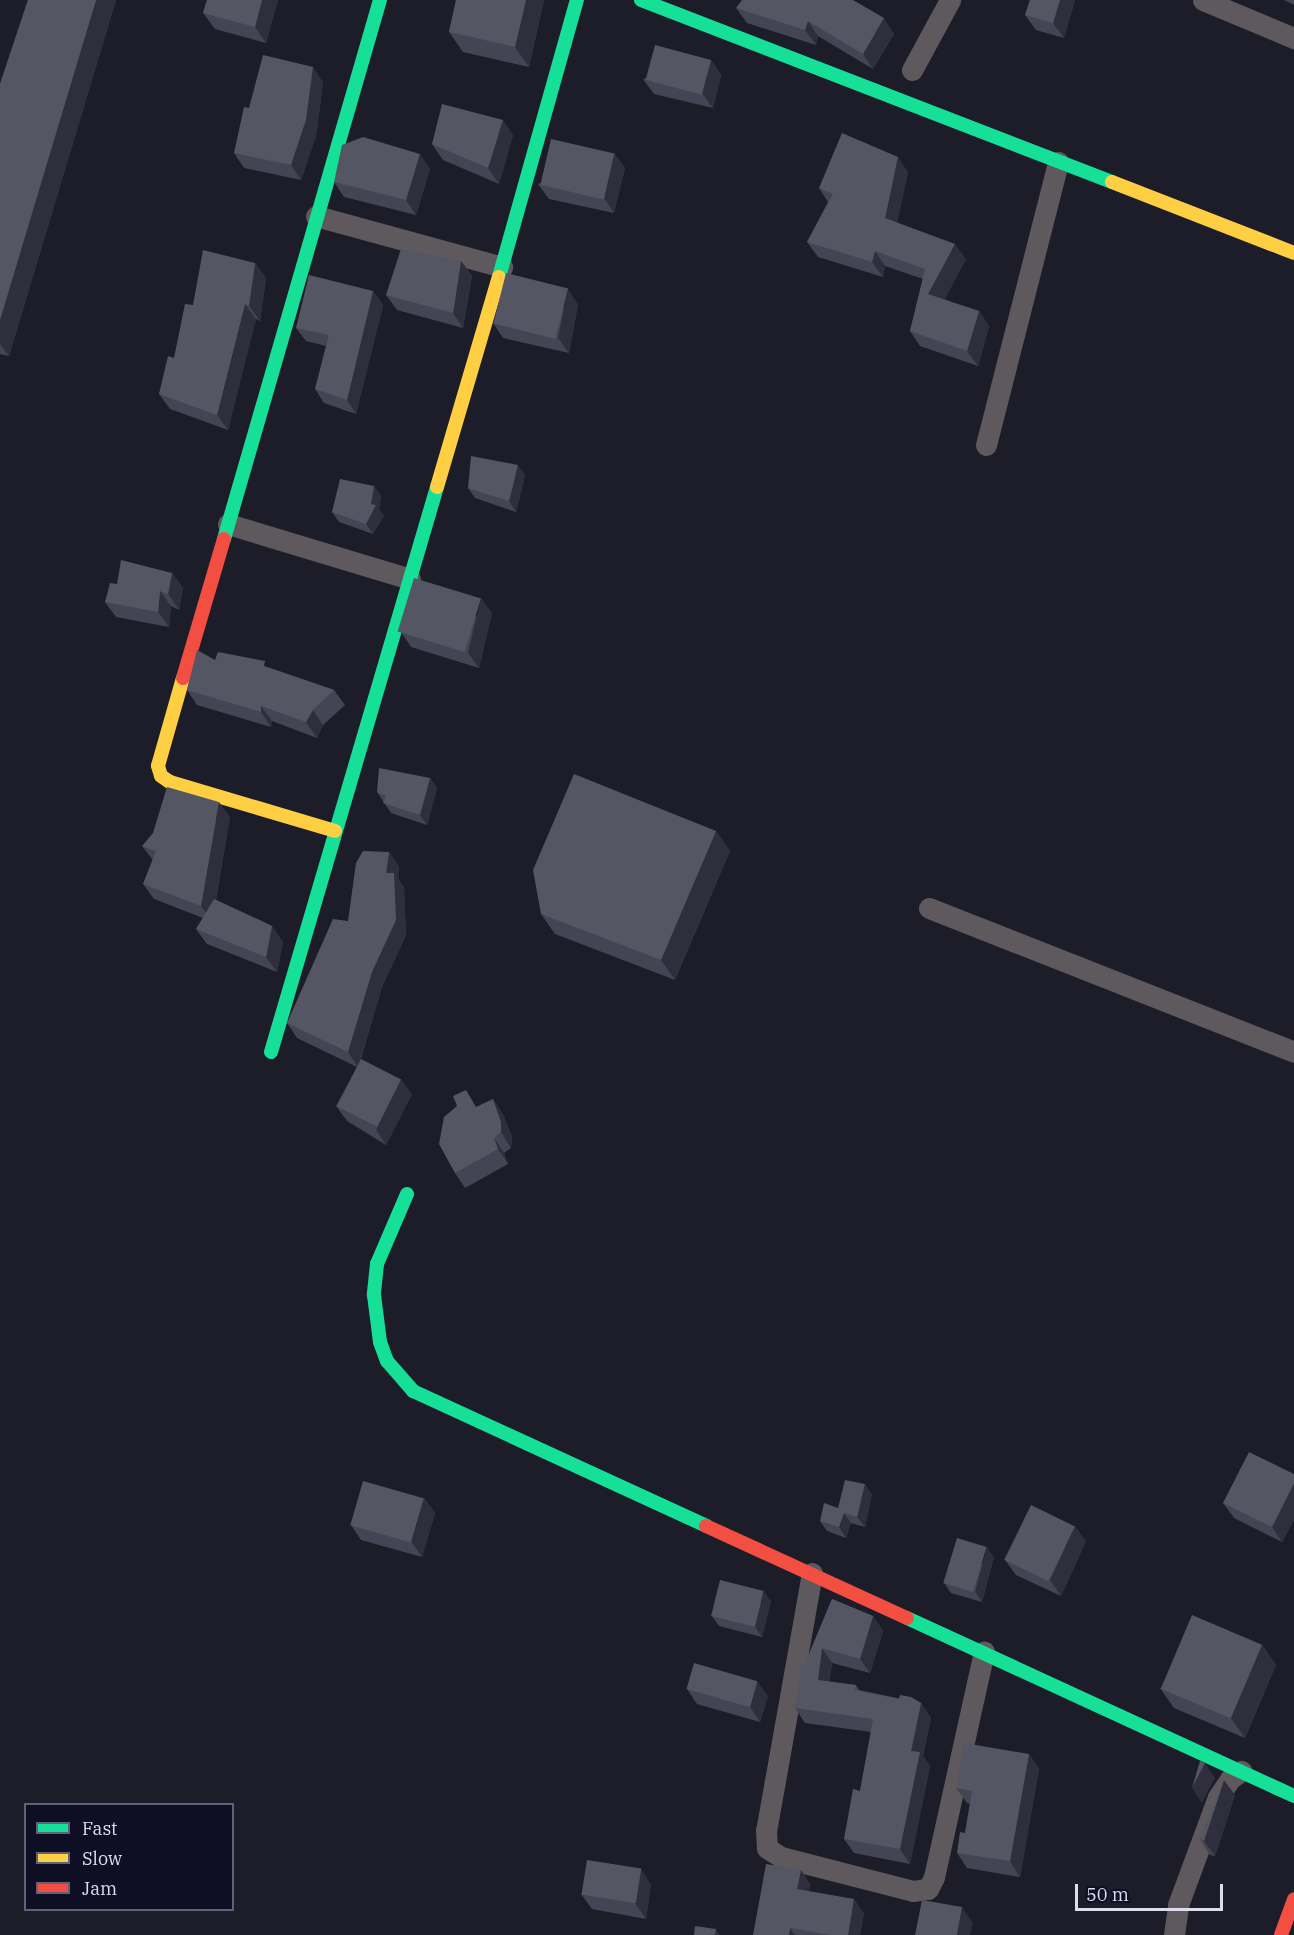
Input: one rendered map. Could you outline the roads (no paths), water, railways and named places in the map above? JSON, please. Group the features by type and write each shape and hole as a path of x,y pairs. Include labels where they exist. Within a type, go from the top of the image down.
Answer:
{"street":[{"path":"335,831 170,782 158,772 316,216 380,0"},
{"path":"271,1052 502,267 577,0"},
{"path":"641,0 1294,254"},
{"path":"912,70 950,0"},
{"path":"1216,2 1294,38"},
{"path":"986,445 1058,162"},
{"path":"316,216 502,267"},
{"path":"228,524 410,579"},
{"path":"929,908 1294,1053"},
{"path":"407,1194 377,1264 374,1295 380,1342 403,1383 428,1400 984,1651 1294,1796"},
{"path":"812,1573 766,1830 767,1848 781,1857 913,1891 928,1889 934,1877 984,1651"},
{"path":"1174,1935 1178,1905 1218,1797 1230,1779 1241,1771"},
{"path":"1281,1935 1294,1899"}]}
